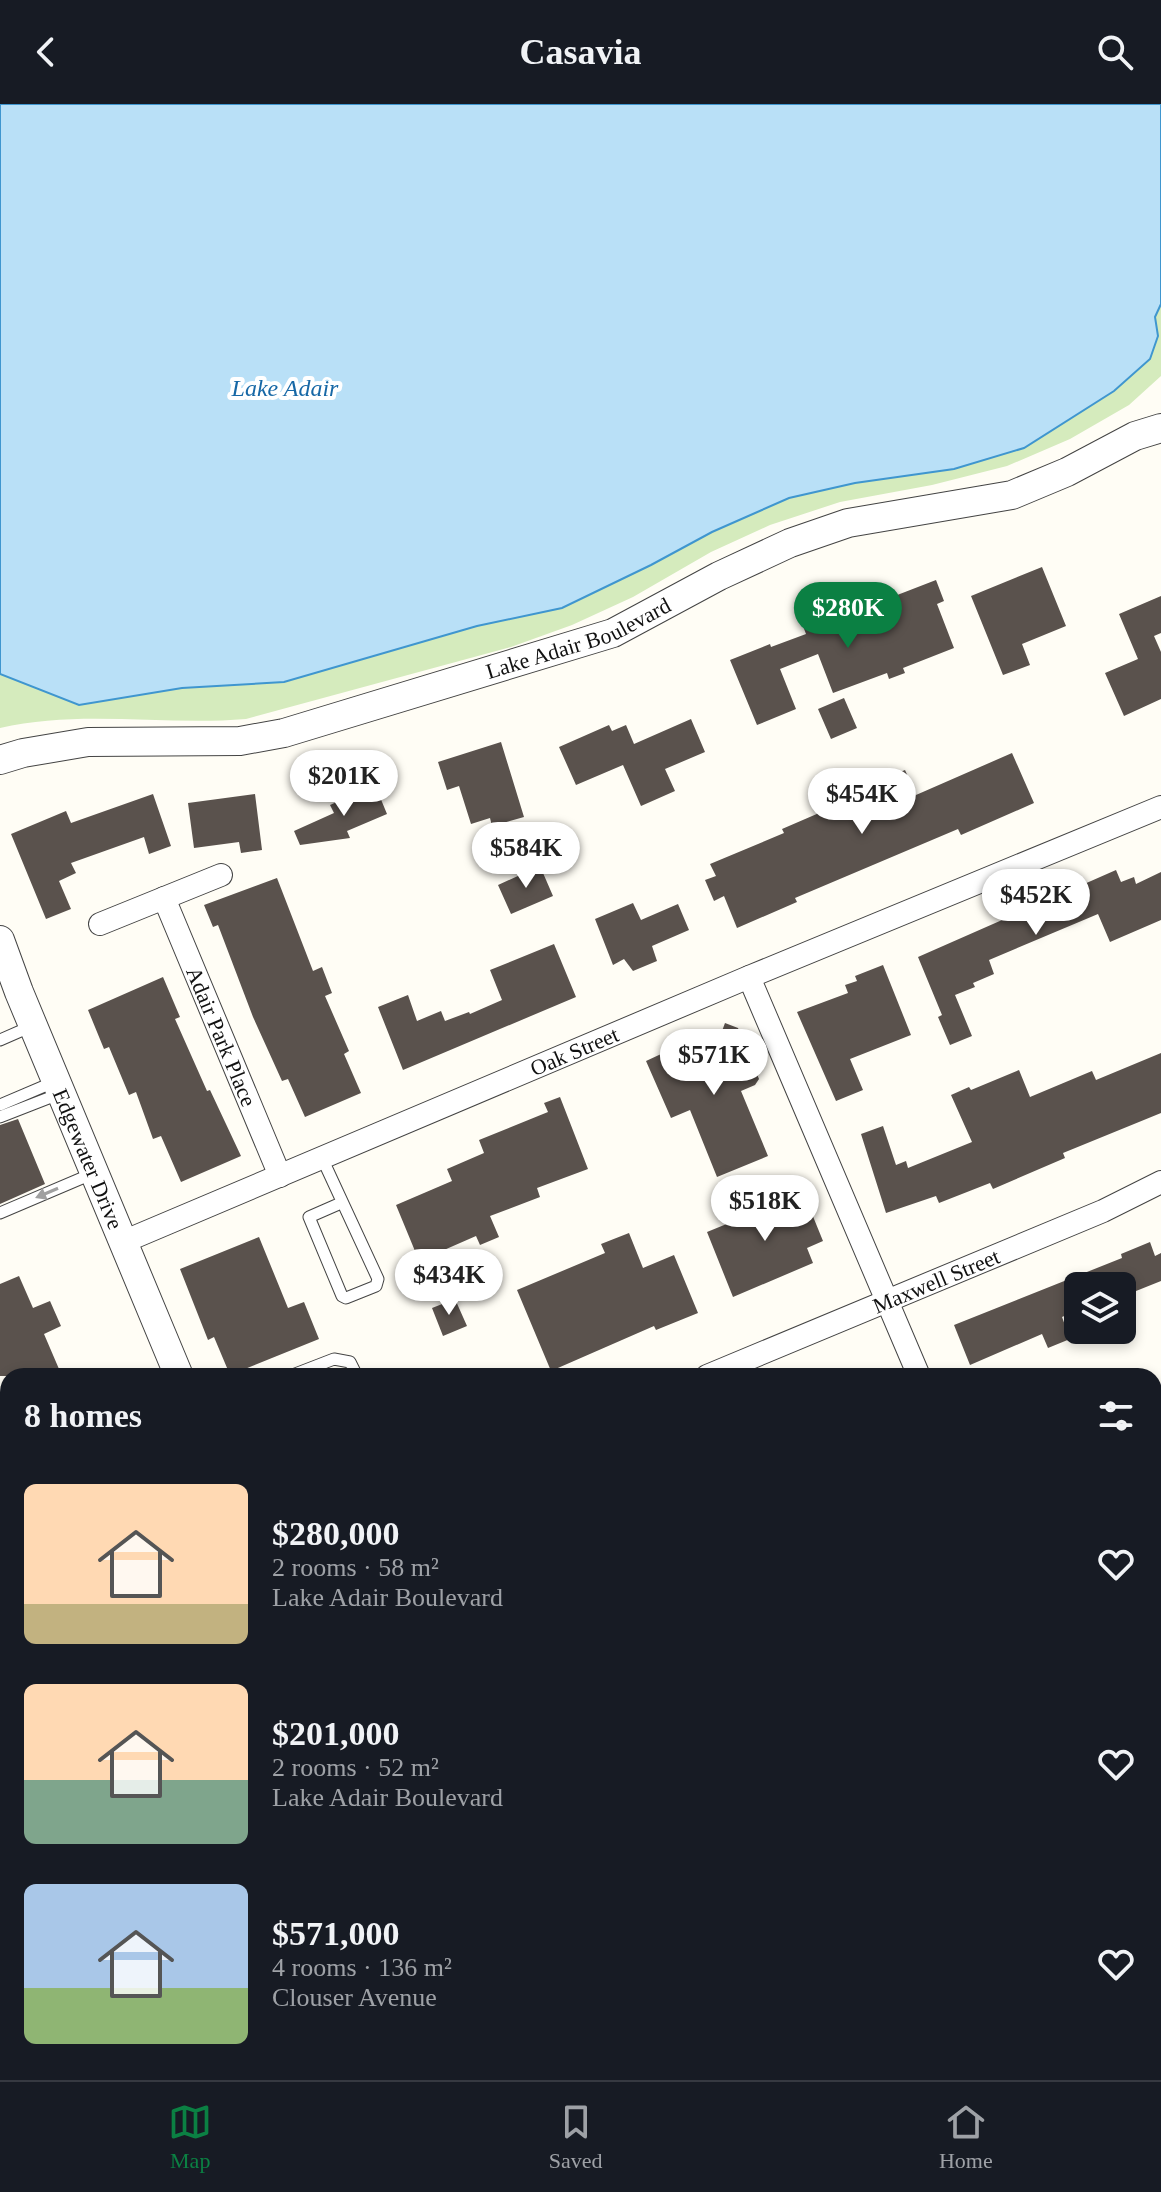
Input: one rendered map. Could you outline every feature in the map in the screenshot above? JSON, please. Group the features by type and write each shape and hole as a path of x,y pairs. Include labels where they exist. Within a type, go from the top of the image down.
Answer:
{"street":[{"name":"Lake Adair Boulevard","path":"0,760 88,742 240,741 284,733 613,633 719,576 790,543 848,523 1012,495 1148,432 1161,412"},
{"name":"Oak Street","path":"123,1242 749,977 1161,807"},
{"path":"100,924 221,875"},
{"name":"Adair Park Place","path":"164,898 280,1176"},
{"name":"Edgewater Drive","path":"0,940 13,990 33,1026 176,1368"},
{"path":"749,977 916,1368"},
{"name":"Maxwell Street","path":"726,1368 1103,1211 1161,1182"}],"lane":[{"path":"0,1040 33,1026"},
{"path":"0,1105 59,1087"},
{"path":"0,1117 59,1087"},
{"path":"322,1158 378,1279 376,1286 346,1298 342,1296 309,1217 341,1203"},
{"path":"0,1213 94,1173"},
{"path":"312,1368 340,1358 350,1362 353,1368"}],"green space":[{"path":"1161,304 1161,376 1129,405 1070,439 1007,466 932,485 840,502 770,525 711,552 633,597 572,625 511,647 246,719 61,720 0,728 0,674 79,705 182,688 284,682 477,626 562,608 712,532 789,498 855,483 1158,336 1155,317"}],"water":[{"name":"Lake Adair","path":"0,104 1161,104 1161,304 1155,317 1158,336 1150,359 1114,391 1024,448 954,469 855,483 789,498 712,532 562,608 477,626 284,682 182,688 79,705 0,674"}],"building":[{"path":"1042,567 1066,626 1022,644 1030,665 1003,675 971,596"},
{"path":"936,580 944,601 937,604 954,648 903,668 905,673 889,679 887,673 833,693 818,654 780,669 796,709 757,725 730,660 806,634 803,626 840,612 847,629 879,616 874,604"},
{"path":"1161,596 1161,633 1154,636 1161,652 1161,699 1124,716 1105,673 1138,659 1119,614"},
{"path":"844,698 857,728 831,739 818,709"},
{"path":"691,719 705,752 665,769 675,791 641,806 623,765 576,785 559,747 609,725 612,731 626,725 634,744"},
{"path":"501,742 524,817 492,826 490,818 471,824 459,786 447,790 438,762"},
{"path":"1012,753 1034,803 961,835 958,829 795,898 797,902 737,928 724,896 714,901 705,880 716,876 710,864 784,833 782,829 826,810 824,805 905,770 916,795"},
{"path":"375,785 387,814 347,831 350,838 300,845 294,831 334,813 330,805"},
{"path":"153,794 171,846 149,854 144,837 71,863 76,873 59,881 71,909 46,919 11,834 66,811 71,823"},
{"path":"255,794 262,850 241,853 239,842 194,848 188,803"},
{"path":"540,866 553,896 511,914 498,885"},
{"path":"1116,870 1121,882 1134,877 1136,884 1161,872 1161,920 1110,942 1098,914 989,960 994,974 973,983 975,987 955,995 972,1036 950,1045 938,1017 942,1015 918,957"},
{"path":"277,878 313,971 322,967 332,993 325,996 349,1051 344,1054 361,1093 305,1117 288,1079 282,1081 253,1017 218,925 213,927 204,905"},
{"path":"633,903 641,920 678,904 689,930 652,946 657,961 633,971 624,959 613,965 595,919"},
{"path":"554,944 576,997 403,1070 378,1007 408,995 417,1021 441,1011 445,1021 470,1014 502,1000 490,970"},
{"path":"883,965 911,1035 850,1059 863,1090 836,1101 797,1012 848,993 845,985 857,981 855,976"},
{"path":"163,977 180,1017 175,1019 207,1091 210,1090 241,1156 181,1182 161,1136 153,1139 136,1092 129,1095 109,1047 104,1049 88,1010"},
{"path":"725,1023 738,1028 759,1079 755,1085 741,1091 768,1156 717,1177 690,1110 671,1118 646,1061 674,1048 677,1055 710,1041 708,1037 722,1031"},
{"path":"1161,1053 1161,1113 1063,1153 1065,1158 993,1189 990,1183 939,1203 936,1196 886,1213 861,1134 883,1126 896,1165 906,1161 908,1168 972,1142 951,1095 1019,1070 1030,1097 1092,1071 1096,1080"},
{"path":"560,1097 588,1169 537,1188 540,1197 490,1216 499,1237 480,1245 476,1236 444,1250 448,1258 422,1268 396,1205 452,1181 447,1169 484,1153 479,1140 548,1112 544,1103"},
{"path":"18,1119 45,1184 0,1204 0,1125"},
{"path":"790,1187 801,1218 812,1214 823,1241 807,1248 813,1263 733,1297 707,1232 766,1208 762,1197"},
{"path":"629,1233 643,1268 674,1255 698,1313 656,1330 654,1326 558,1368 550,1368 517,1290 605,1253 601,1244"},
{"path":"259,1237 288,1308 304,1302 319,1339 247,1368 227,1368 214,1337 208,1340 180,1269"},
{"path":"1150,1242 1155,1256 1161,1253 1161,1281 1136,1291 1136,1272 1087,1272 1122,1258 1121,1254"},
{"path":"19,1276 33,1308 50,1301 61,1326 44,1334 59,1368 0,1368 0,1284"},
{"path":"1064,1281 1064,1341 1048,1348 1042,1334 970,1365 954,1325"},
{"path":"455,1299 467,1326 443,1336 432,1308"}]}
